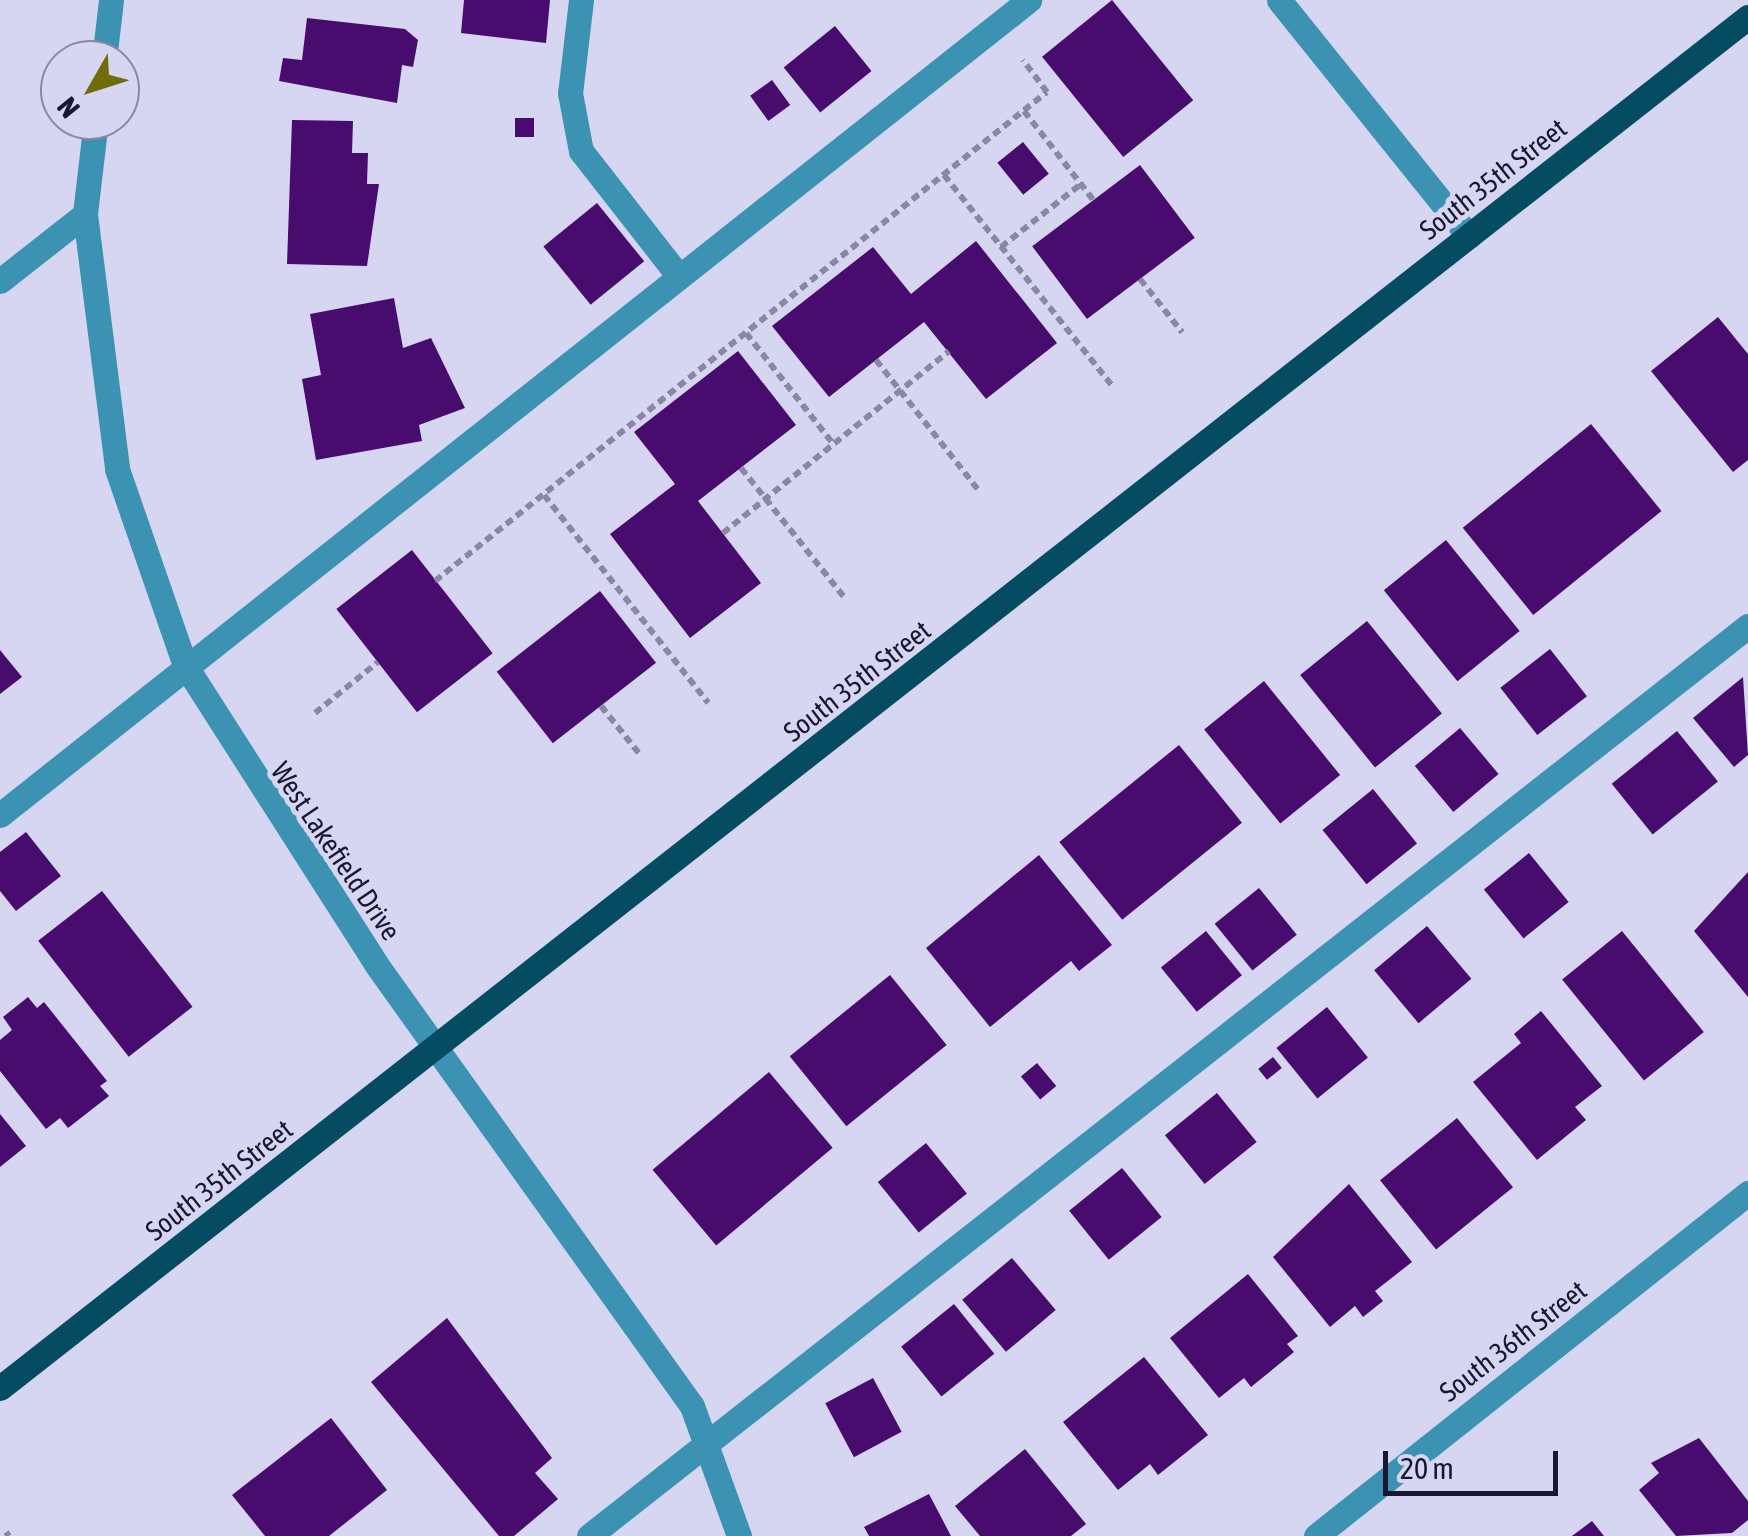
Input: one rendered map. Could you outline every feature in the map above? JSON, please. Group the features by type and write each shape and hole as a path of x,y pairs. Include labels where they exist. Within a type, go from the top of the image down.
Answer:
{"main road":[{"name":"South 35th Street","path":"0,1388 1748,18"}],"street":[{"path":"106,40 111,0"},
{"path":"581,0 570,93 581,151 678,276"},
{"path":"0,816 1029,0"},
{"path":"1279,0 1469,236"},
{"name":"West Lakefield Drive","path":"94,140 85,214 117,469 185,666 260,794 436,1050 692,1406 740,1536"},
{"path":"0,281 85,214"},
{"path":"589,1536 1748,626"},
{"name":"South 36th Street","path":"1316,1536 1748,1193"}],"path":[{"path":"435,581 1048,92 997,26"},
{"path":"1024,111 1094,201"},
{"path":"944,175 1113,386"},
{"path":"1001,247 1081,184"},
{"path":"1140,279 1182,332"},
{"path":"746,333 834,444"},
{"path":"723,534 948,352"},
{"path":"876,360 980,491"},
{"path":"740,468 844,597"},
{"path":"544,495 708,703"},
{"path":"314,713 378,662"},
{"path":"601,706 640,756"}],"building":[{"path":"464,0 550,0 546,43 461,33"},
{"path":"1112,0 1193,100 1123,157 1042,57"},
{"path":"307,18 405,29 418,40 413,67 402,65 397,103 279,81 283,58 302,60"},
{"path":"835,26 872,71 820,113 784,68"},
{"path":"772,80 790,105 768,121 750,96"},
{"path":"515,118 534,118 534,137 515,137"},
{"path":"292,120 353,121 352,153 368,153 367,184 379,184 367,266 287,264"},
{"path":"1023,142 1049,174 1023,195 997,163"},
{"path":"1140,165 1195,238 1087,319 1032,246"},
{"path":"597,203 644,261 591,305 543,246"},
{"path":"976,241 1057,343 986,399 924,322 829,397 772,326 873,247 911,294"},
{"path":"394,298 403,348 431,338 465,408 419,425 422,441 316,460 302,379 321,375 310,314"},
{"path":"1718,317 1748,354 1748,460 1733,472 1651,371"},
{"path":"738,351 796,425 698,501 761,583 690,638 610,534 675,484 634,432"},
{"path":"1591,424 1661,511 1533,615 1463,528"},
{"path":"1446,540 1520,631 1457,681 1384,590"},
{"path":"412,550 493,653 417,712 336,609"},
{"path":"600,591 656,663 553,743 497,672"},
{"path":"1367,621 1442,713 1375,768 1300,675"},
{"path":"1550,649 1587,696 1537,735 1500,688"},
{"path":"0,650 22,677 0,694"},
{"path":"1743,677 1748,755 1734,767 1693,718"},
{"path":"1264,681 1340,775 1280,823 1204,729"},
{"path":"1460,728 1499,774 1453,812 1415,766"},
{"path":"1677,731 1718,782 1653,834 1612,784"},
{"path":"1179,745 1242,823 1122,920 1059,842"},
{"path":"1373,789 1417,843 1367,884 1322,830"},
{"path":"26,832 61,876 16,911 0,891 0,852"},
{"path":"1529,853 1569,902 1524,938 1484,890"},
{"path":"1039,855 1112,945 1079,971 1071,961 990,1027 926,948"},
{"path":"1748,872 1748,997 1694,931"},
{"path":"1259,888 1297,935 1252,971 1215,924"},
{"path":"102,891 193,1007 129,1057 38,941"},
{"path":"1427,926 1471,979 1418,1023 1374,970"},
{"path":"1206,931 1242,975 1197,1012 1161,968"},
{"path":"1622,931 1704,1032 1644,1080 1562,979"},
{"path":"890,975 947,1045 846,1126 790,1056"},
{"path":"28,997 37,1008 44,1002 107,1081 100,1086 109,1096 68,1128 60,1118 46,1129 0,1071 0,1040 12,1030 3,1017"},
{"path":"1327,1007 1368,1058 1317,1098 1276,1048"},
{"path":"1541,1011 1602,1086 1575,1107 1586,1120 1537,1160 1473,1082 1521,1043 1514,1034"},
{"path":"1273,1057 1282,1068 1267,1080 1258,1069"},
{"path":"1037,1063 1056,1086 1040,1099 1021,1076"},
{"path":"769,1072 833,1148 716,1246 653,1170"},
{"path":"1217,1093 1257,1142 1205,1184 1165,1135"},
{"path":"0,1114 26,1146 0,1167"},
{"path":"1457,1118 1513,1187 1436,1249 1380,1180"},
{"path":"926,1143 967,1194 919,1233 878,1182"},
{"path":"1122,1168 1162,1217 1109,1260 1069,1211"},
{"path":"1349,1184 1412,1262 1375,1291 1383,1301 1363,1317 1355,1306 1330,1327 1273,1257"},
{"path":"1012,1258 1056,1310 1006,1352 962,1300"},
{"path":"1248,1274 1298,1336 1287,1344 1294,1352 1251,1387 1244,1378 1219,1398 1170,1338"},
{"path":"954,1304 994,1354 941,1397 901,1347"},
{"path":"447,1318 552,1458 535,1473 558,1499 514,1536 499,1536 371,1382"},
{"path":"1144,1357 1208,1435 1158,1475 1150,1464 1118,1490 1063,1422"},
{"path":"873,1378 902,1432 854,1457 825,1403"},
{"path":"331,1418 387,1490 329,1536 265,1536 232,1495"},
{"path":"1699,1438 1748,1501 1748,1520 1732,1533 1676,1536 1639,1490 1659,1473 1651,1463"},
{"path":"1025,1449 1086,1524 1071,1536 980,1536 955,1506"},
{"path":"929,1494 951,1536 869,1536 864,1527"},
{"path":"1592,1521 1604,1536 1572,1536"}]}
